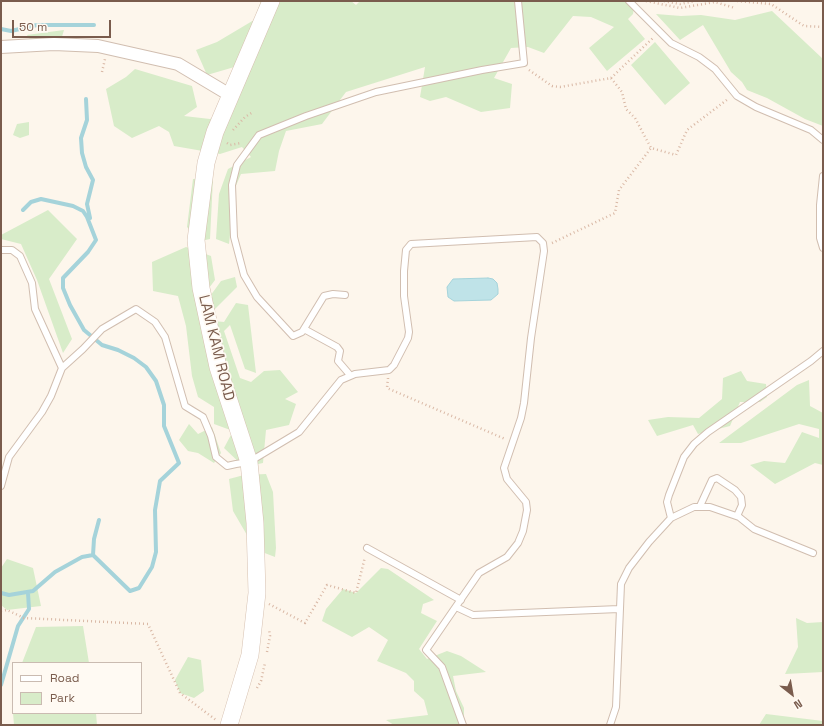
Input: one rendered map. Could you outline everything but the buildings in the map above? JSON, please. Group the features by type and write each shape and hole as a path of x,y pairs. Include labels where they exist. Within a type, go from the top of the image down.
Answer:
{"main road":[{"name":"LAM KAM ROAD","path":"223,723 250,655 257,593 255,523 249,462 218,367 201,288 196,240 206,163 230,95 271,1"}],"street":[{"path":"1,47 40,44 98,46 178,64 230,95"}],"lane":[{"path":"345,295 333,294 324,296 304,329 296,335 290,334 252,291 239,261 234,237 233,177 237,165 259,135 306,116 376,92 482,70 524,63 518,1"},
{"path":"629,1 671,43 699,57 715,68 737,96 756,107 804,126 818,134 823,140"},
{"path":"823,176 820,205 820,238 823,248"},
{"path":"1,486 9,457 48,401 62,368 102,329 136,309 155,322 165,337 185,406 203,417 211,436 216,457 227,466 249,462 299,432 315,414 336,384 350,376 389,370 394,365 408,338 409,326 404,296 404,271 406,250 411,244 533,236 540,239 544,247 531,338 524,403 521,418 511,442 504,468 507,479 526,502 527,510 520,539 507,557 479,573 426,650 442,667 463,725"},
{"path":"1,250 12,250 20,256 32,284 35,309 62,368"},
{"path":"304,329 337,347 340,351 339,362 350,376"},
{"path":"671,518 667,502 684,458 694,444 721,423 811,361 823,351"},
{"path":"700,506 712,480 717,478 735,490 741,497 742,504 737,516"},
{"path":"610,725 616,706 621,584 624,576 649,542 671,518 694,507 710,507 737,516 754,529 813,553"},
{"path":"367,548 461,600"},
{"path":"456,607 473,615 619,609"}],"path":[{"path":"646,1 680,8 715,2 735,8"},
{"path":"664,1 680,4 695,1"},
{"path":"737,1 771,4 804,26 823,27"},
{"path":"524,63 528,68 552,86 560,87 610,78 660,32"},
{"path":"102,72 105,54"},
{"path":"610,78 622,92 626,109 635,118 651,148 676,155 687,130 730,97"},
{"path":"228,134 245,117 253,112"},
{"path":"223,140 230,145 256,140"},
{"path":"544,247 615,213 619,190 651,148"},
{"path":"389,370 387,388 511,442"},
{"path":"268,604 305,623 327,585 356,593 367,548"},
{"path":"267,610 268,596"},
{"path":"1,611 7,610 24,618 148,624 180,693 223,723"},
{"path":"253,693 261,681 270,636 268,623"}],"green space":[{"path":"261,1 351,1 356,5 360,1 635,1 633,14 628,19 645,39 607,71 589,48 614,27 591,17 573,16 544,53 528,47 511,48 494,78 512,84 510,108 481,112 446,97 430,101 420,97 425,67 346,92 322,124 286,131 279,151 275,171 241,174 235,188 229,244 216,239 219,194 228,169 251,157 242,147 220,154 174,146 169,132 159,126 132,138 114,126 106,89 126,77 135,69 192,86 197,107 184,116 210,119 226,110 248,63 207,75 196,50 217,42 254,20"},
{"path":"772,11 823,59 823,126 805,119 767,98 747,90 742,82 731,72 703,25 680,40 656,14 681,16 701,15 735,20"},
{"path":"64,30 61,40 30,40 27,35"},
{"path":"655,42 690,83 665,105 631,65"},
{"path":"29,122 29,135 20,138 13,135 17,124"},
{"path":"213,178 210,239 201,241 187,227 193,179"},
{"path":"48,210 77,239 49,279 72,339 63,353 37,280 21,244 1,239 1,235"},
{"path":"186,247 211,256 215,280 206,292 208,299 221,281 235,277 237,287 212,312 214,321 224,322 236,303 248,305 256,373 245,369 230,325 224,331 240,378 251,382 264,371 280,370 298,392 285,399 296,404 289,425 266,430 263,463 244,467 224,448 233,431 214,424 214,407 198,397 192,376 186,326 178,296 153,291 152,262"},
{"path":"741,371 747,381 766,384 767,397 760,402 740,402 730,426 698,434 693,425 657,436 648,420 668,417 699,418 722,399 723,378"},
{"path":"809,380 810,406 823,413 823,465 815,463 775,484 750,465 764,461 785,463 802,432 819,438 819,429 799,424 741,443 719,443 797,385"},
{"path":"189,424 198,434 212,427 221,453 214,463 198,453 188,451 179,440"},
{"path":"266,474 273,492 276,548 275,557 262,552 251,542 233,511 229,479 244,475"},
{"path":"7,559 33,568 41,606 7,610 1,605 1,568"},
{"path":"381,568 388,569 434,600 423,604 421,613 437,621 419,649 427,659 447,651 461,656 486,672 453,676 456,691 464,708 464,725 394,725 386,720 428,715 424,700 414,691 414,681 406,673 377,661 388,640 369,627 352,637 322,621 326,609 343,589 356,593"},
{"path":"796,618 807,623 823,622 823,672 785,674 798,647"},
{"path":"83,626 89,662 22,662 36,627"},
{"path":"188,657 201,660 204,691 194,698 180,693 175,680"},
{"path":"13,714 96,714 97,725 14,725"},
{"path":"766,714 823,721 823,725 759,725"}],"water":[{"path":"453,279 493,279 497,283 498,289 498,294 491,300 454,301 448,297 447,287"}],"waterway":[{"path":"1,29 11,31 37,25 94,25"},
{"path":"86,99 87,120 81,138 82,153 86,167 93,180 87,204 90,218"},
{"path":"1,593 9,595 33,591 55,572 82,557 93,555 130,591 139,588 152,567 156,552 155,510 160,481 179,463 164,426 164,405 156,381 146,367 134,358 118,350 102,345 84,330 70,305 63,288 63,278 88,252 96,240 87,217 83,211 73,206 41,199 31,202 23,210"},
{"path":"93,555 94,539 99,520"},
{"path":"1,685 18,626 29,609 28,593"}]}
